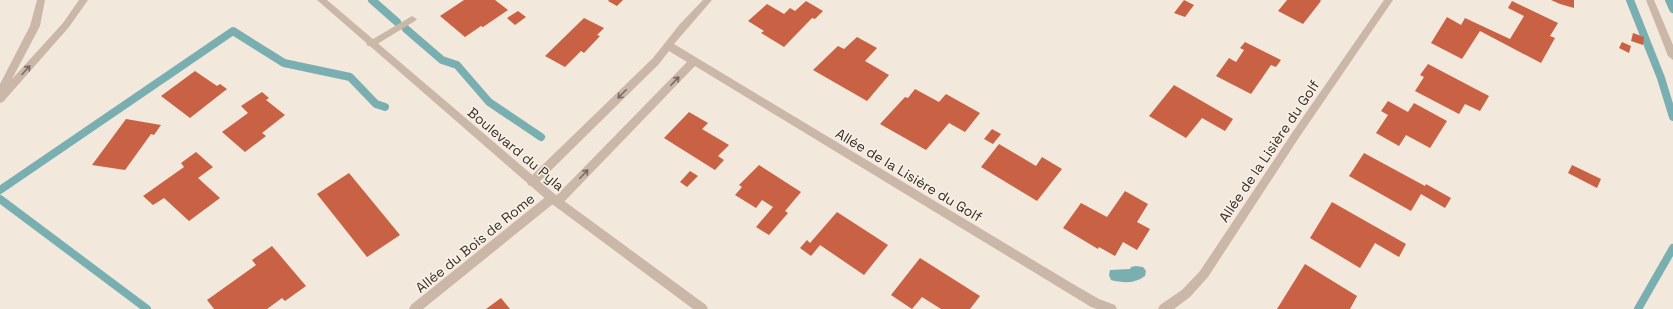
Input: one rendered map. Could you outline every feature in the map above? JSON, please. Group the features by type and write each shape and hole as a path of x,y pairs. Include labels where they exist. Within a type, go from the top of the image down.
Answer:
{"street":[{"path":"0,94 36,26 41,0"},
{"path":"0,99 66,25 84,0"},
{"name":"Boulevard du Pyla","path":"321,0 532,182 702,309"},
{"path":"532,182 669,46 683,26 708,0"},
{"name":"Allée de la Lisière du Golf","path":"1164,309 1180,299 1204,274 1300,129 1389,0"},
{"path":"1650,0 1673,56"},
{"path":"371,44 412,19"},
{"name":"Allée de la Lisière du Golf","path":"669,46 1069,288 1095,303 1111,309"},
{"path":"555,200 694,61"},
{"name":"Allée du Bois de Rome","path":"415,309 555,200"}],"water":[{"path":"1131,267 1143,267 1146,271 1145,276 1141,279 1128,282 1111,280 1109,275 1110,270 1130,269"}],"building":[{"path":"464,0 495,0 508,10 465,37 440,16"},
{"path":"623,0 617,6 608,1"},
{"path":"1184,0 1194,5 1185,17 1174,13"},
{"path":"1287,0 1321,1 1303,24 1278,11"},
{"path":"1551,0 1574,0 1574,8 1560,4"},
{"path":"806,1 823,11 815,19 812,18 784,47 761,33 764,31 748,21 767,4 784,14 790,8 795,11"},
{"path":"1512,1 1558,23 1550,36 1555,38 1541,63 1480,31 1462,59 1431,43 1447,17 1461,25 1465,18 1510,39 1524,16 1508,8"},
{"path":"518,11 526,17 515,25 507,18"},
{"path":"584,18 604,28 597,35 600,36 584,53 581,51 565,67 545,56"},
{"path":"1633,33 1644,37 1643,45 1631,41"},
{"path":"857,37 877,48 865,61 889,75 867,101 813,70 838,46 844,49"},
{"path":"1245,42 1281,60 1276,67 1271,65 1251,94 1216,76 1229,58 1236,62 1244,50 1240,48"},
{"path":"1622,42 1631,46 1629,53 1619,48"},
{"path":"1428,64 1489,96 1480,111 1465,104 1459,114 1415,91 1424,77 1420,75"},
{"path":"195,71 217,86 220,84 227,89 190,118 161,96"},
{"path":"1174,85 1233,119 1225,131 1202,118 1186,138 1149,116"},
{"path":"915,89 939,102 946,94 980,113 965,132 949,123 926,150 880,124 905,97 908,98"},
{"path":"262,92 269,98 266,100 285,115 262,133 266,136 245,152 222,132 248,113 241,106"},
{"path":"1388,101 1408,112 1414,103 1447,121 1430,148 1406,135 1399,146 1376,133 1388,115 1381,111"},
{"path":"689,112 708,123 702,129 729,145 718,156 724,160 715,170 664,138"},
{"path":"126,119 161,125 154,135 151,134 125,170 92,165"},
{"path":"992,129 1001,134 993,144 984,139"},
{"path":"999,144 1036,166 1042,157 1062,169 1037,201 981,167"},
{"path":"196,152 213,167 198,178 220,198 189,221 164,198 153,205 143,196 184,167 181,163"},
{"path":"1364,153 1425,186 1426,184 1451,198 1445,208 1421,194 1411,211 1349,176"},
{"path":"759,165 801,192 785,211 788,213 769,235 756,227 773,207 762,200 756,208 735,195 742,187 739,185"},
{"path":"1572,165 1601,179 1597,188 1568,173"},
{"path":"690,171 698,176 687,187 680,182"},
{"path":"349,173 400,235 367,257 317,194"},
{"path":"1125,191 1148,204 1137,222 1150,229 1137,250 1123,242 1115,256 1099,247 1098,249 1063,228 1081,203 1107,217"},
{"path":"1332,202 1406,244 1399,257 1375,243 1360,268 1310,238"},
{"path":"837,212 888,245 864,275 820,245 811,256 800,248 807,240 810,243"},
{"path":"272,246 306,286 285,301 282,298 267,309 214,309 207,300 256,265 252,260"},
{"path":"920,258 980,296 970,309 941,309 922,297 912,309 891,295"},
{"path":"1305,264 1357,296 1350,309 1277,309"},
{"path":"501,298 510,309 486,309"}],"waterway":[{"path":"372,0 397,22"},
{"path":"1630,0 1661,78 1673,117"},
{"path":"1669,0 1673,9"},
{"path":"406,29 442,60 457,65 489,102 541,137"},
{"path":"0,190 233,31 284,63 350,77 376,104 385,107"},
{"path":"0,199 147,309"},
{"path":"1638,309 1673,248"}]}
